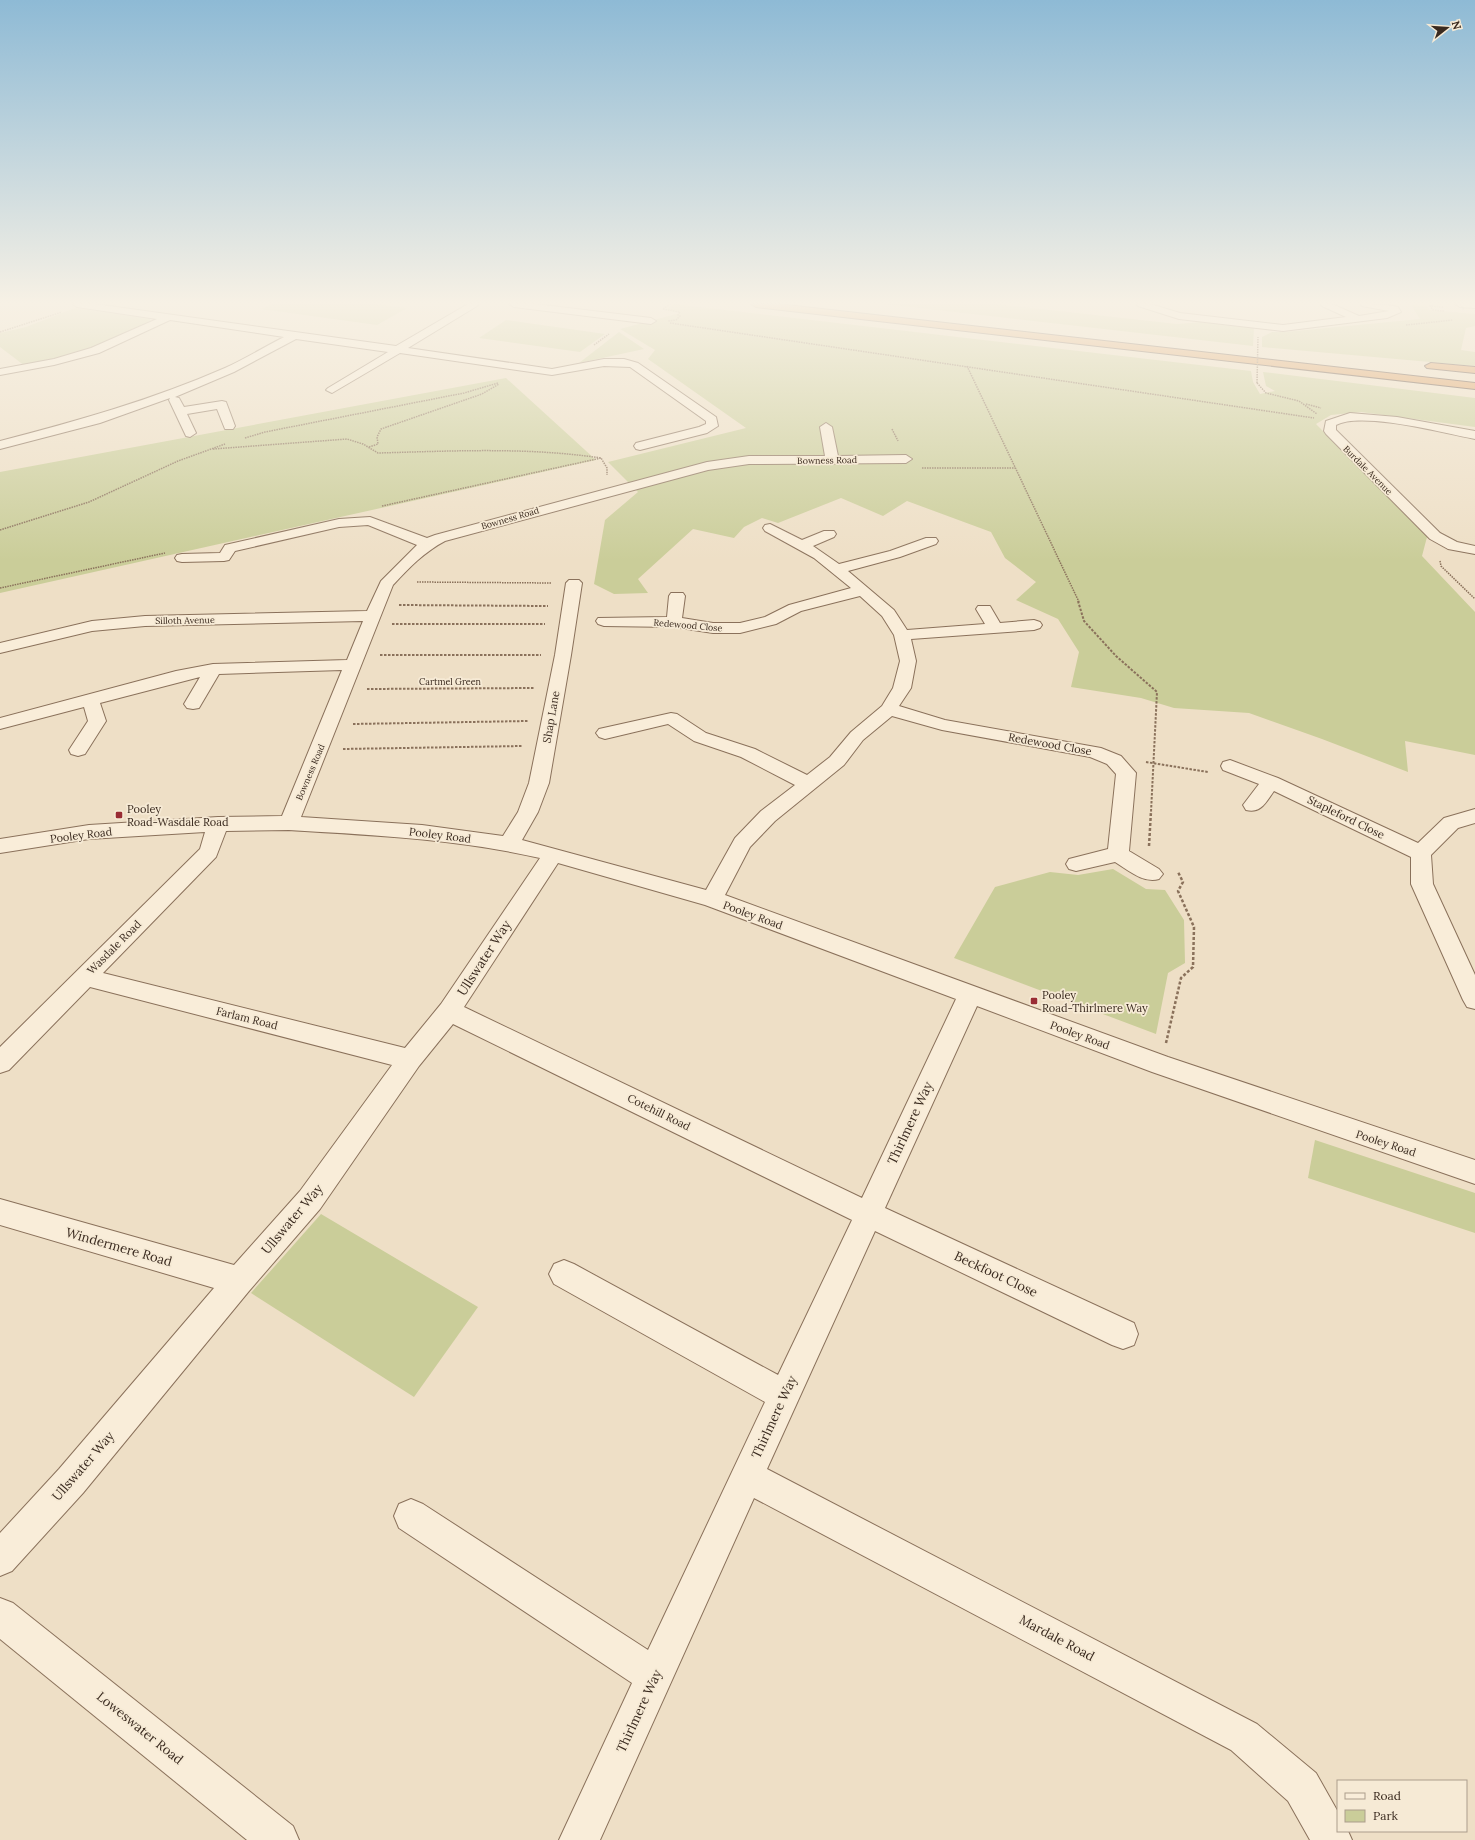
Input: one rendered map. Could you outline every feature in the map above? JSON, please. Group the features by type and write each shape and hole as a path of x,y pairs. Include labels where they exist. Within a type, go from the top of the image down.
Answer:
{"highway":[{"path":"1450,390 1475,393"}],"street":[{"path":"0,445 96,420 181,390"},
{"path":"640,446 703,430 712,426 712,420 669,390"},
{"path":"166,396 177,400 190,433"},
{"path":"181,411 222,405 230,426"},
{"path":"1329,423 1349,417 1375,419 1475,435"},
{"name":"Burdale Avenue","path":"1329,423 1330,431 1435,536 1453,546 1475,550"},
{"path":"826,427 832,460"},
{"name":"Bowness Road","path":"289,823 388,582 408,559 426,544 440,538 708,466 749,460 906,459"},
{"path":"182,558 224,557 230,548 339,523 370,521 426,544"},
{"path":"712,899 742,843 768,816 837,761 858,736 889,709 902,688 908,661 902,635 888,613 863,590 819,555 770,528"},
{"path":"801,545 829,534"},
{"path":"836,569 895,554 931,541"},
{"name":"Shap Lane","path":"509,844 528,812 539,783 547,746 574,583"},
{"name":"Redewood Close","path":"604,621 674,622 713,628 740,628 770,621 795,608 863,590"},
{"path":"674,622 677,596"},
{"path":"984,609 995,628"},
{"name":"Silloth Avenue","path":"0,648 92,626 145,621 374,615"},
{"path":"902,635 1034,625"},
{"path":"0,724 182,674 213,669 355,660"},
{"path":"193,704 213,669"},
{"path":"78,750 98,721 90,699"},
{"name":"Redewood Close","path":"889,709 942,725 1094,752 1114,760 1126,774 1118,854"},
{"path":"605,733 671,718 700,737 748,753 808,784"},
{"name":"Stapleford Close","path":"1230,766 1271,782 1421,853"},
{"path":"1253,805 1271,782"},
{"path":"1475,816 1451,823 1421,853 1422,884 1475,1000"},
{"name":"Pooley Road","path":"0,846 89,832 218,824 289,823 422,832 509,844 553,854 712,899 1161,1065 1475,1172"},
{"name":"Wasdale Road","path":"0,1063 209,852 218,824"},
{"name":"Ullswater Way","path":"0,1559 71,1481 239,1281 310,1200 410,1059 449,1011 553,854"},
{"path":"1076,864 1118,854 1152,874"},
{"name":"Farlam Road","path":"84,977 410,1059"},
{"name":"Thirlmere Way","path":"579,1840 970,995"},
{"name":"Cotehill Road","path":"449,1011 868,1214"},
{"name":"Windermere Road","path":"0,1212 239,1281"},
{"name":"Beckfoot Close","path":"868,1214 1123,1334"},
{"path":"564,1274 785,1396"},
{"name":"Mardale Road","path":"747,1476 1244,1737 1302,1786 1332,1840"},
{"path":"410,1516 655,1676"},
{"name":"Loweswater Road","path":"0,1616 279,1840"}],"path":[{"path":"243,439 273,431 474,390"},
{"path":"368,447 378,444 377,437 380,429 482,394 489,390"},
{"path":"978,390 1078,599 1084,621 1116,656 1157,692 1152,763 1149,847"},
{"path":"1126,390 1306,417 1329,423"},
{"path":"1263,390 1271,395 1304,404 1329,423"},
{"path":"892,429 911,468 1015,468"},
{"path":"210,449 347,439 368,447 378,453 509,450 582,455 601,458 607,468 608,482 585,498"},
{"path":"0,530 35,521 101,497 167,466 227,443"},
{"path":"1453,546 1439,551 1441,566 1475,599"},
{"path":"388,582 574,583"},
{"path":"374,615 571,606"},
{"path":"374,615 568,624"},
{"path":"355,660 563,654"},
{"name":"Cartmel Green","path":"344,689 556,688"},
{"path":"330,724 550,721"},
{"path":"320,750 547,746"},
{"path":"1145,762 1212,772 1230,766"},
{"path":"1161,1065 1181,978 1193,967 1194,927 1178,891 1183,882 1176,869"}],"green space":[{"path":"442,390 519,390 596,460 0,593 0,472"},
{"path":"692,390 1258,390 1260,394 1275,391 1273,390 1409,390 1475,398 1475,427 1361,412 1331,415 1316,424 1427,537 1422,556 1475,612 1475,755 1405,741 1408,772 1249,713 1174,708 1141,698 1071,687 1079,652 1058,619 1016,600 1036,582 1005,558 991,532 907,501 883,516 841,498 778,523 762,518 744,527 734,538 693,529 638,579 648,593 614,594 594,584 605,520 638,492 608,462 746,428"},
{"path":"1113,869 1146,889 1165,890 1184,920 1185,963 1168,973 1156,1034 954,958 995,887 1050,872 1078,875"},
{"path":"1315,1140 1475,1193 1475,1233 1308,1178"},
{"path":"321,1214 478,1307 414,1397 251,1293"}],"place":[{"name":"Pooley Road-Wasdale Road","path":"119,815"},
{"name":"Pooley Road-Thirlmere Way","path":"1034,1001"}]}
